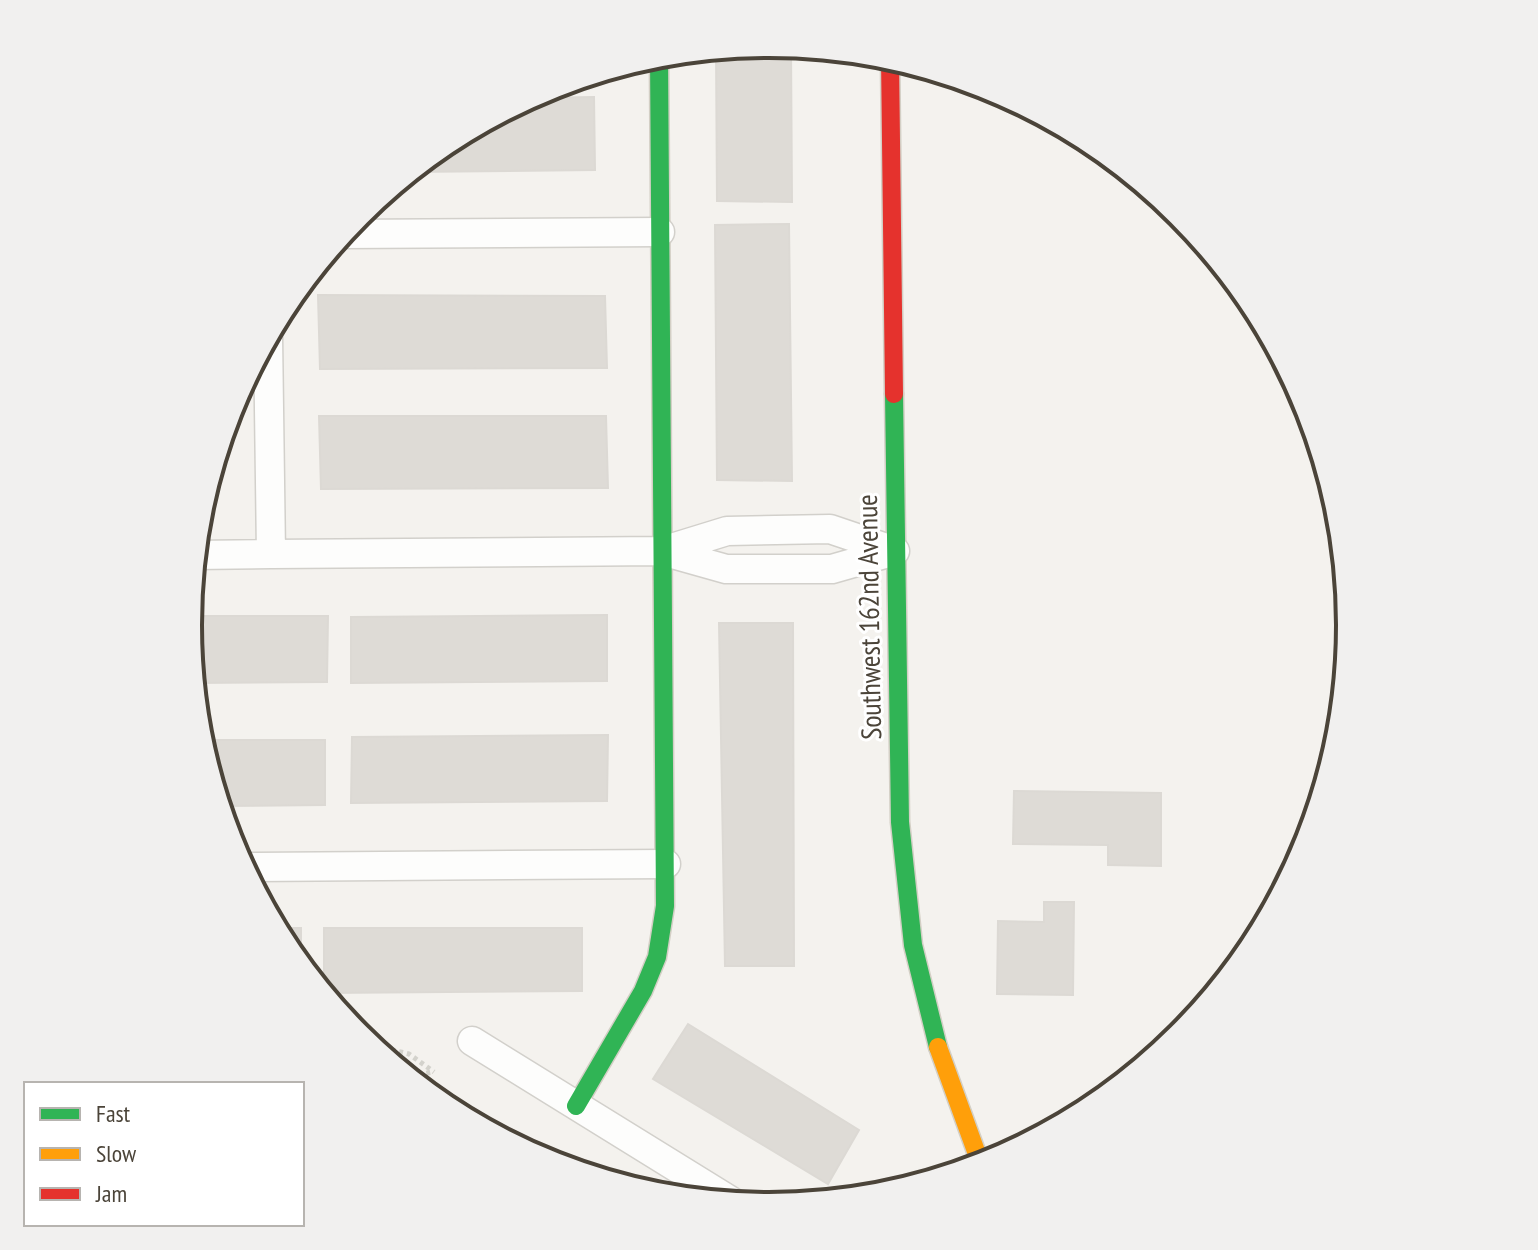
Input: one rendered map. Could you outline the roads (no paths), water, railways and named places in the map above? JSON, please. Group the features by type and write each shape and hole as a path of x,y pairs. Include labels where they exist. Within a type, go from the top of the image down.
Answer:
{"street":[{"path":"576,1106 635,1007 651,973 664,918 659,69"},
{"name":"Southwest 162nd Avenue","path":"890,71 900,822 912,941 921,986 940,1057 976,1153"},
{"path":"359,234 660,232"},
{"path":"268,359 271,554"},
{"path":"662,551 727,531 830,529 895,551"},
{"path":"207,555 662,551 726,569 832,569 895,551"},
{"path":"256,867 666,864"},
{"path":"472,1041 711,1189"}]}
